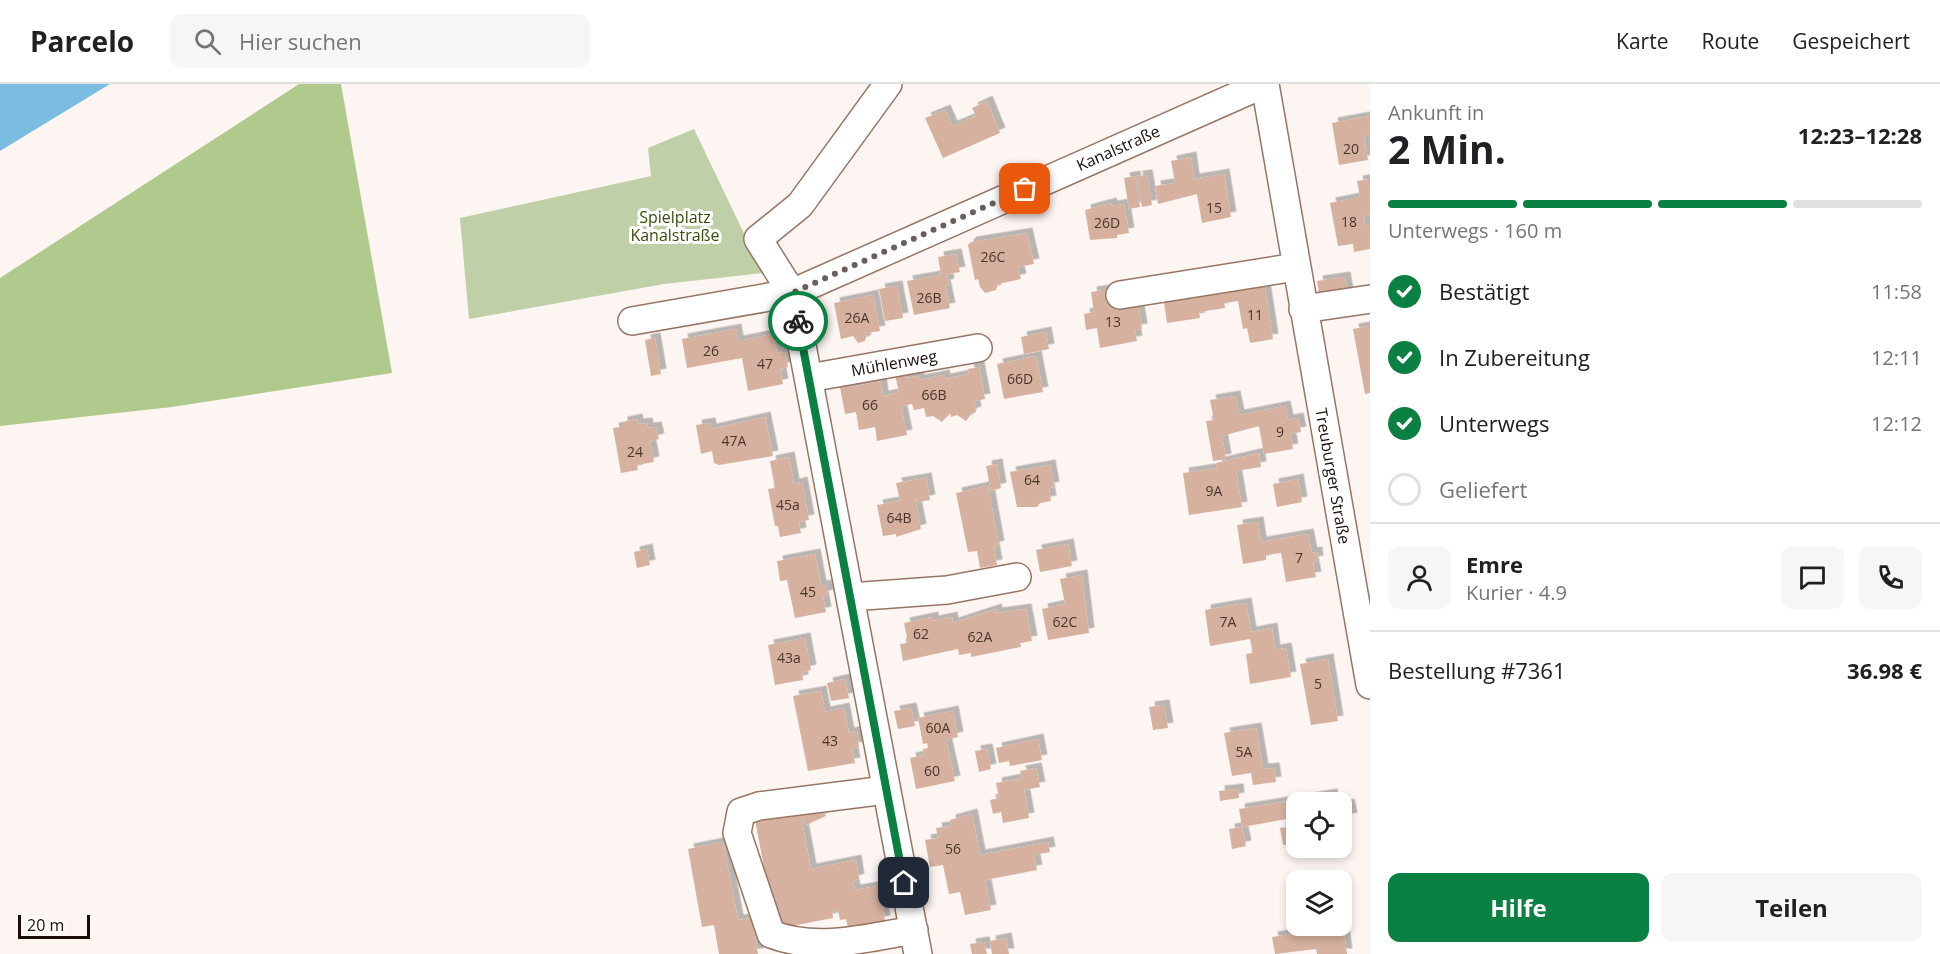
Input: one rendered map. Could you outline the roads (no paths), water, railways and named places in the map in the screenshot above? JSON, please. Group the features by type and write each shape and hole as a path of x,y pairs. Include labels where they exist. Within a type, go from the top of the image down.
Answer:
{"street":[{"path":"886,790 759,806 741,812 737,833 771,934 790,942 916,942 792,293 758,238 800,205 888,84"},
{"name":"Kanalstraße","path":"632,321 792,293 1233,89 1264,84"},
{"name":"Treuburger Straße","path":"1264,84 1303,309 1361,578 1370,685"},
{"path":"1120,295 1296,267"},
{"path":"1303,309 1370,300"},
{"name":"Mühlenweg","path":"809,378 978,348"},
{"path":"850,597 947,590 1017,577"}],"water":[{"path":"0,84 110,84 0,151"}],"park label":[{"name":"Spielplatz Kanalstraße","path":"675,226"}]}
